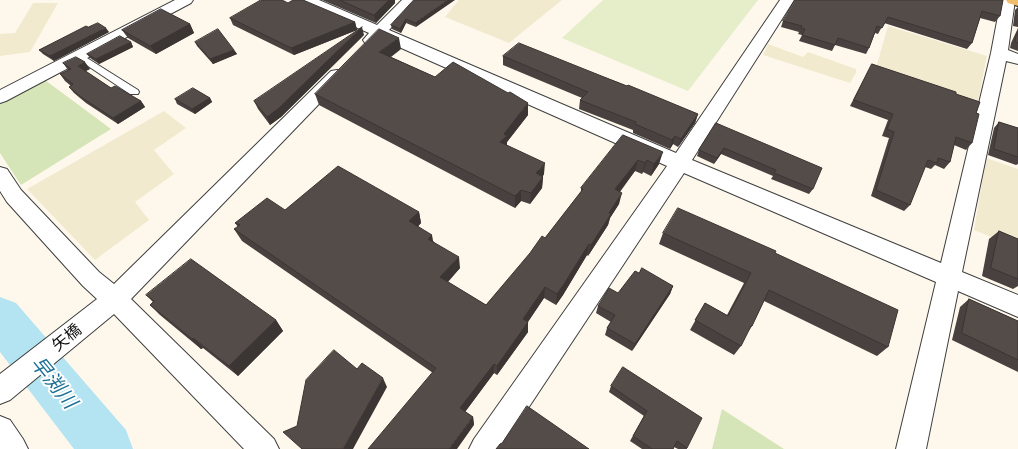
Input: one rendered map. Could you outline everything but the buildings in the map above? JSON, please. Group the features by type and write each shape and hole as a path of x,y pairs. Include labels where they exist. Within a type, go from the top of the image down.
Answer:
{"main road":[{"path":"1013,0 1018,1"}],"street":[{"path":"0,96 186,0"},
{"path":"306,0 680,163 1018,306"},
{"name":"矢橋","path":"0,391 116,299 410,0"},
{"path":"484,449 680,163 787,0"},
{"path":"911,449 950,277 1008,56 1008,0"},
{"path":"0,174 14,196 91,279 116,299 264,449"},
{"path":"0,430 13,449"}],"lane":[{"path":"79,56 134,92"}],"shaded area":[{"path":"459,0 562,0 509,43 445,17"},
{"path":"33,3 58,3 30,52 0,56 0,34 15,33"},
{"path":"888,26 987,56 977,106 875,71"},
{"path":"768,44 803,57 808,52 856,69 856,73 850,83 763,55"},
{"path":"164,111 186,128 154,150 174,174 135,202 149,220 95,260 27,189"},
{"path":"986,158 1018,169 1018,248 974,230"}],"green space":[{"path":"603,0 758,0 688,91 562,38"},
{"path":"45,80 111,129 21,185 0,153 0,102"},
{"path":"722,409 784,449 712,449"}],"waterway":[{"name":"早渕川","path":"0,317 107,449"}]}
